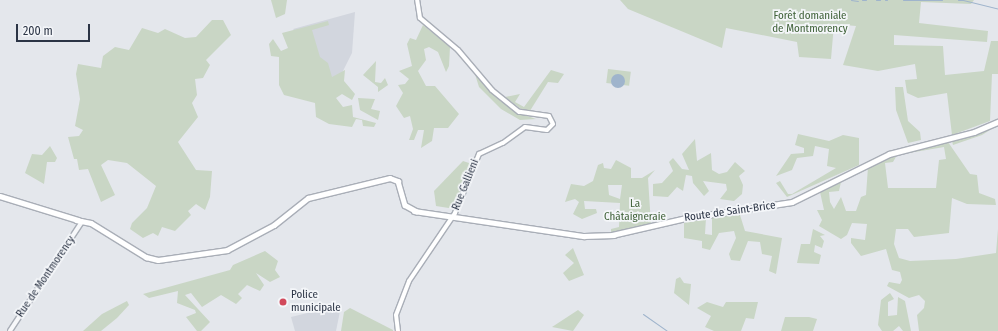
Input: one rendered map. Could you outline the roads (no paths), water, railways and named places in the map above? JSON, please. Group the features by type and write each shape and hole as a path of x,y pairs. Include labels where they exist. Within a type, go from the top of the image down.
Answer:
{"main road":[{"name":"Rue Gallieni","path":"397,329 396,315 410,278 453,216 479,154 504,143 525,127 549,129 553,121 549,116 526,115 515,110 488,86 458,50 428,25 421,17 417,2"},
{"name":"Route de Saint-Brice","path":"83,221 100,229 149,259 198,256 227,250 274,225 305,199 393,178 399,183 403,199 408,208 416,211 597,236 636,233 673,221 788,202 830,184 889,154 974,132 998,122"},
{"path":"0,196 83,221"}],"street":[{"name":"Rue de Montmorency","path":"10,331 83,221"}],"water":[{"path":"618,74 623,76 625,81 623,86 618,88 613,86 611,81 613,76"}],"waterway":[{"path":"851,0 858,1"},
{"path":"903,0 942,0"},
{"path":"958,0 963,0"},
{"path":"963,0 998,9"},
{"path":"643,314 667,331"}],"place":[{"name":"Police municipale","path":"283,302"}],"park label":[{"name":"Forêt domaniale de Montmorency","path":"810,23"},
{"name":"La Châtaigneraie","path":"635,211"}]}
